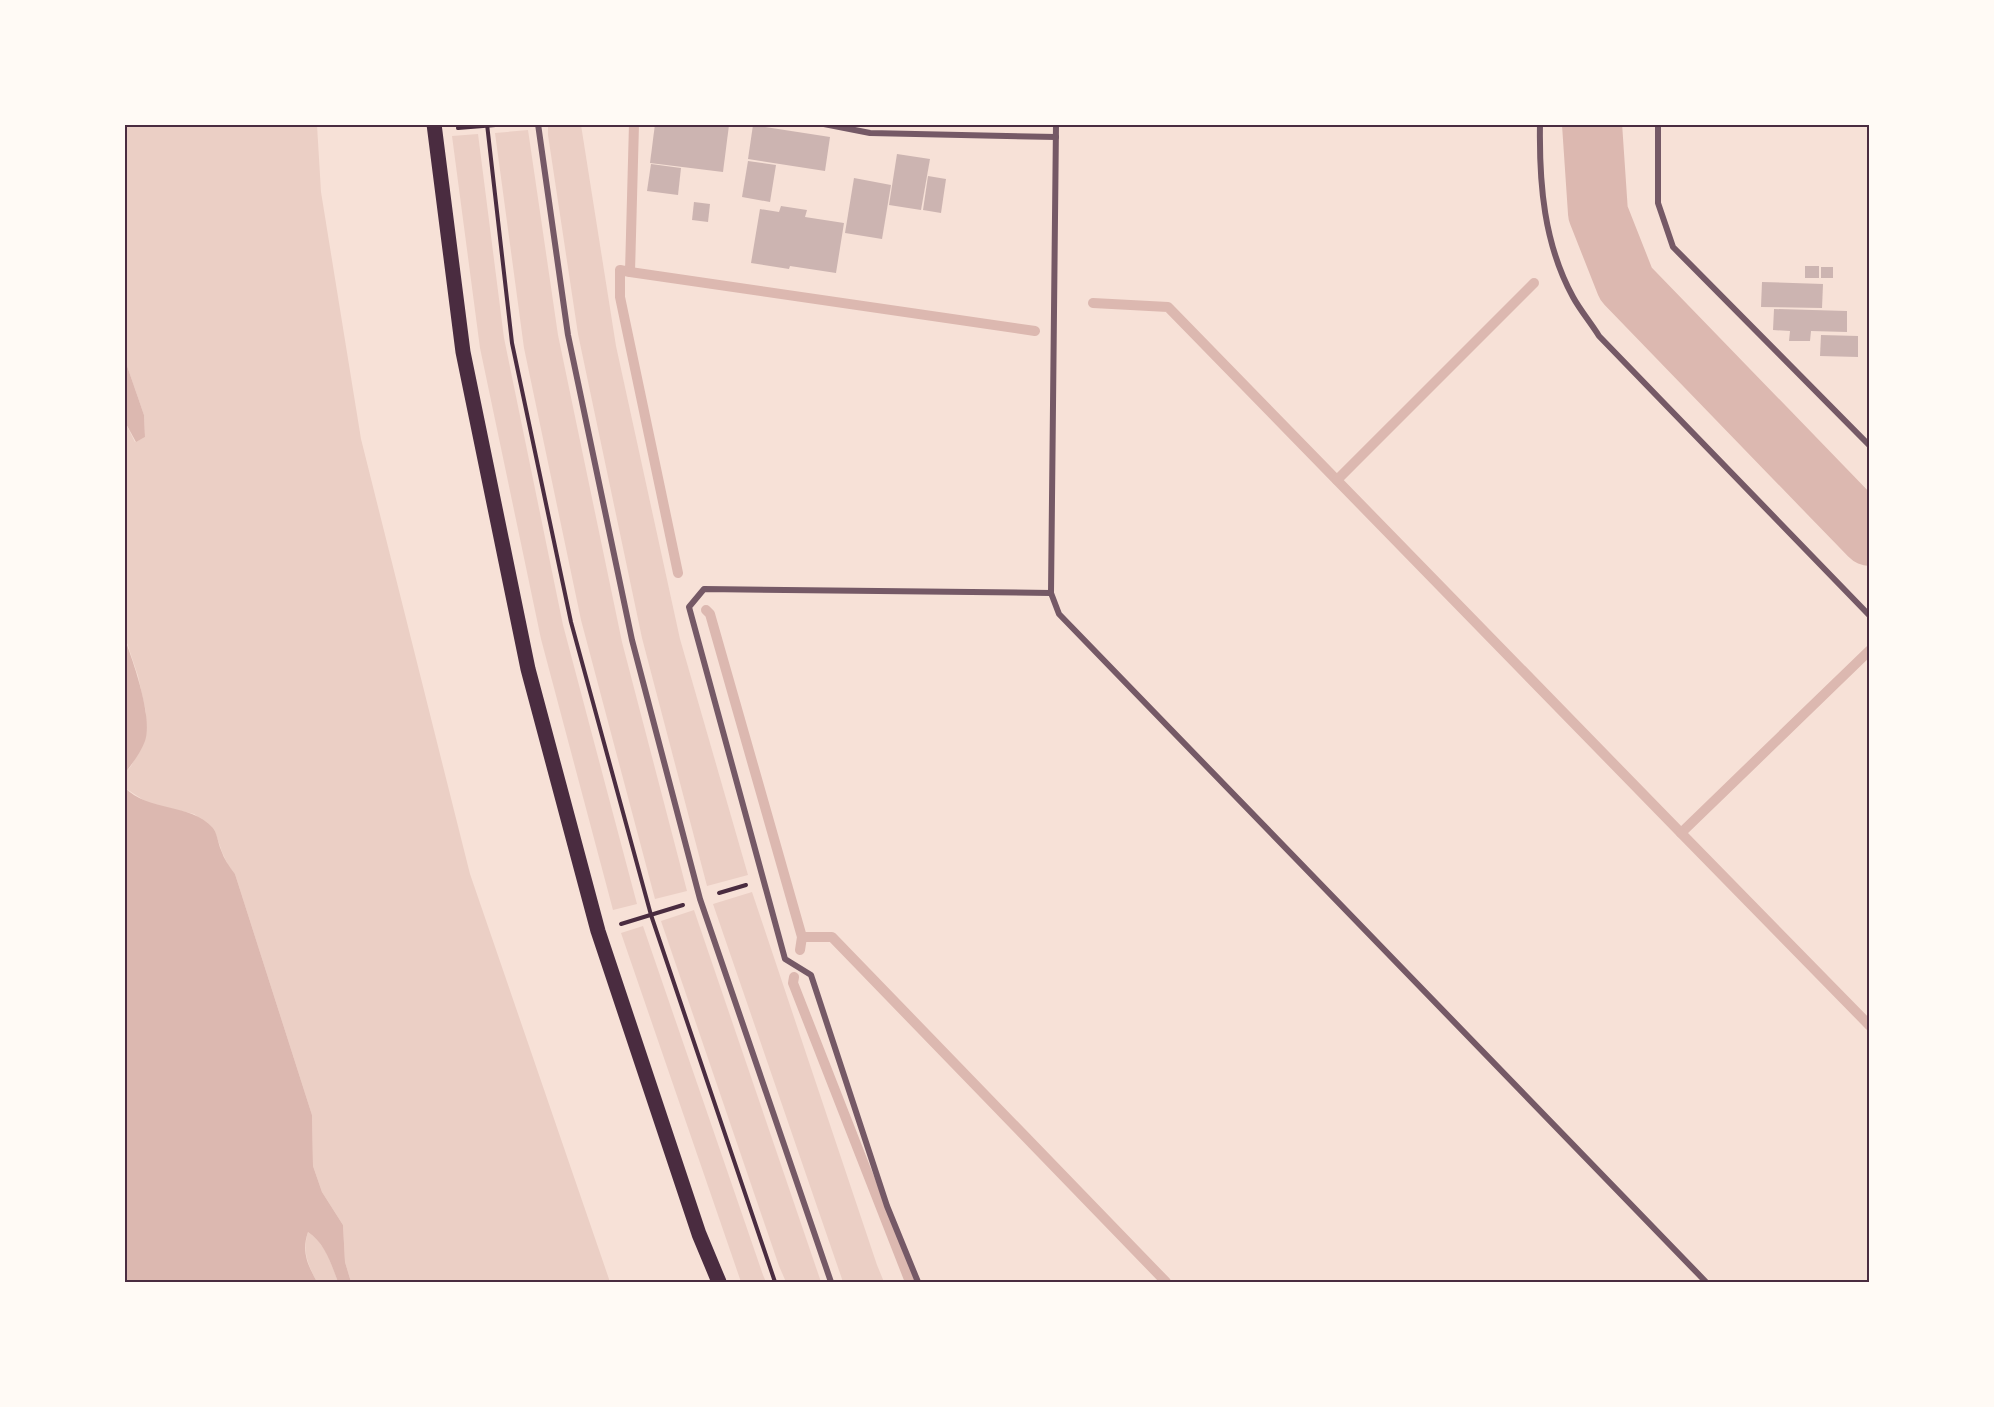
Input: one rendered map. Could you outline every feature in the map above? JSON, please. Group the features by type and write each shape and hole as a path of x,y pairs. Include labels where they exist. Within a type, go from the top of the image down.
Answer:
{"main road":[{"path":"435,127 463,352 528,669 598,931 699,1234 718,1282"}],"street":[{"path":"538,124 568,335 632,640 700,899 831,1282"},
{"path":"824,124 870,133 1056,137"},
{"path":"1056,124 1050,593 1059,614 1706,1282"},
{"path":"1540,124 1539,171 1545,219 1558,266 1574,298 1599,336 1869,616"},
{"path":"1658,124 1658,203 1673,247 1869,446"},
{"path":"918,1282 886,1206 811,975 785,959 689,607 704,589 1050,593"}],"path":[{"path":"435,127 508,124"},
{"path":"487,125 513,344 571,622 651,915 775,1282"}],"shaded area":[{"path":"125,125 317,125 321,192 361,439 470,874 610,1282 351,1282 345,1262 343,1225 322,1192 313,1166 312,1115 235,874 228,865 214,829 194,814 148,803 125,788 125,773 145,740 146,712 138,676 125,637 125,422 135,442 145,437 144,415 125,360"},
{"path":"548,125 581,125 616,346 680,639 748,875 707,886 642,638 578,334"},
{"path":"528,130 558,335 622,642 687,891 655,899 581,620 524,348 495,133"},
{"path":"478,134 504,338 563,625 637,904 613,910 541,639 480,348 452,136"},
{"path":"125,360 144,415 145,437 136,442 125,422"},
{"path":"124,637 141,689 147,731 141,749 125,773"},
{"path":"124,787 146,801 193,814 203,820 213,828 224,856 235,874 312,1115 313,1166 322,1192 343,1225 345,1262 351,1282 338,1282 323,1248 308,1232 305,1252 317,1282 125,1282"},
{"path":"752,892 884,1282 843,1282 713,904"},
{"path":"694,910 821,1282 786,1282 661,921"},
{"path":"643,926 766,1282 741,1282 621,933"},
{"path":"308,1232 323,1248 338,1282 317,1282 307,1258"}],"building":[{"path":"655,124 729,125 723,172 650,163"},
{"path":"753,125 830,137 825,171 748,159"},
{"path":"897,154 930,159 921,210 889,205"},
{"path":"748,161 776,165 770,202 742,197"},
{"path":"651,164 681,168 678,195 647,191"},
{"path":"928,176 946,179 941,213 923,210"},
{"path":"854,178 891,185 882,239 845,233"},
{"path":"694,202 710,204 708,222 692,220"},
{"path":"781,206 807,210 805,217 844,223 836,273 751,263 760,209 779,212"},
{"path":"1805,266 1819,266 1819,278 1805,278"},
{"path":"1821,267 1833,267 1833,278 1821,278"},
{"path":"1762,282 1823,284 1822,308 1761,307"},
{"path":"1774,309 1847,311 1847,332 1811,331 1810,341 1789,341 1790,331 1773,330"},
{"path":"1821,335 1858,336 1858,357 1820,356"}],"waterway":[{"path":"634,124 630,272 620,270 620,297 678,573"},
{"path":"1592,124 1598,213 1626,284 1870,536"},
{"path":"630,272 1035,331"},
{"path":"1337,480 1534,283"},
{"path":"1093,303 1168,307 1681,833 1870,650"},
{"path":"706,610 710,614 802,937 800,950"},
{"path":"1681,833 1870,1026"},
{"path":"802,937 832,937 1166,1282"},
{"path":"794,977 793,983 910,1282"}]}
